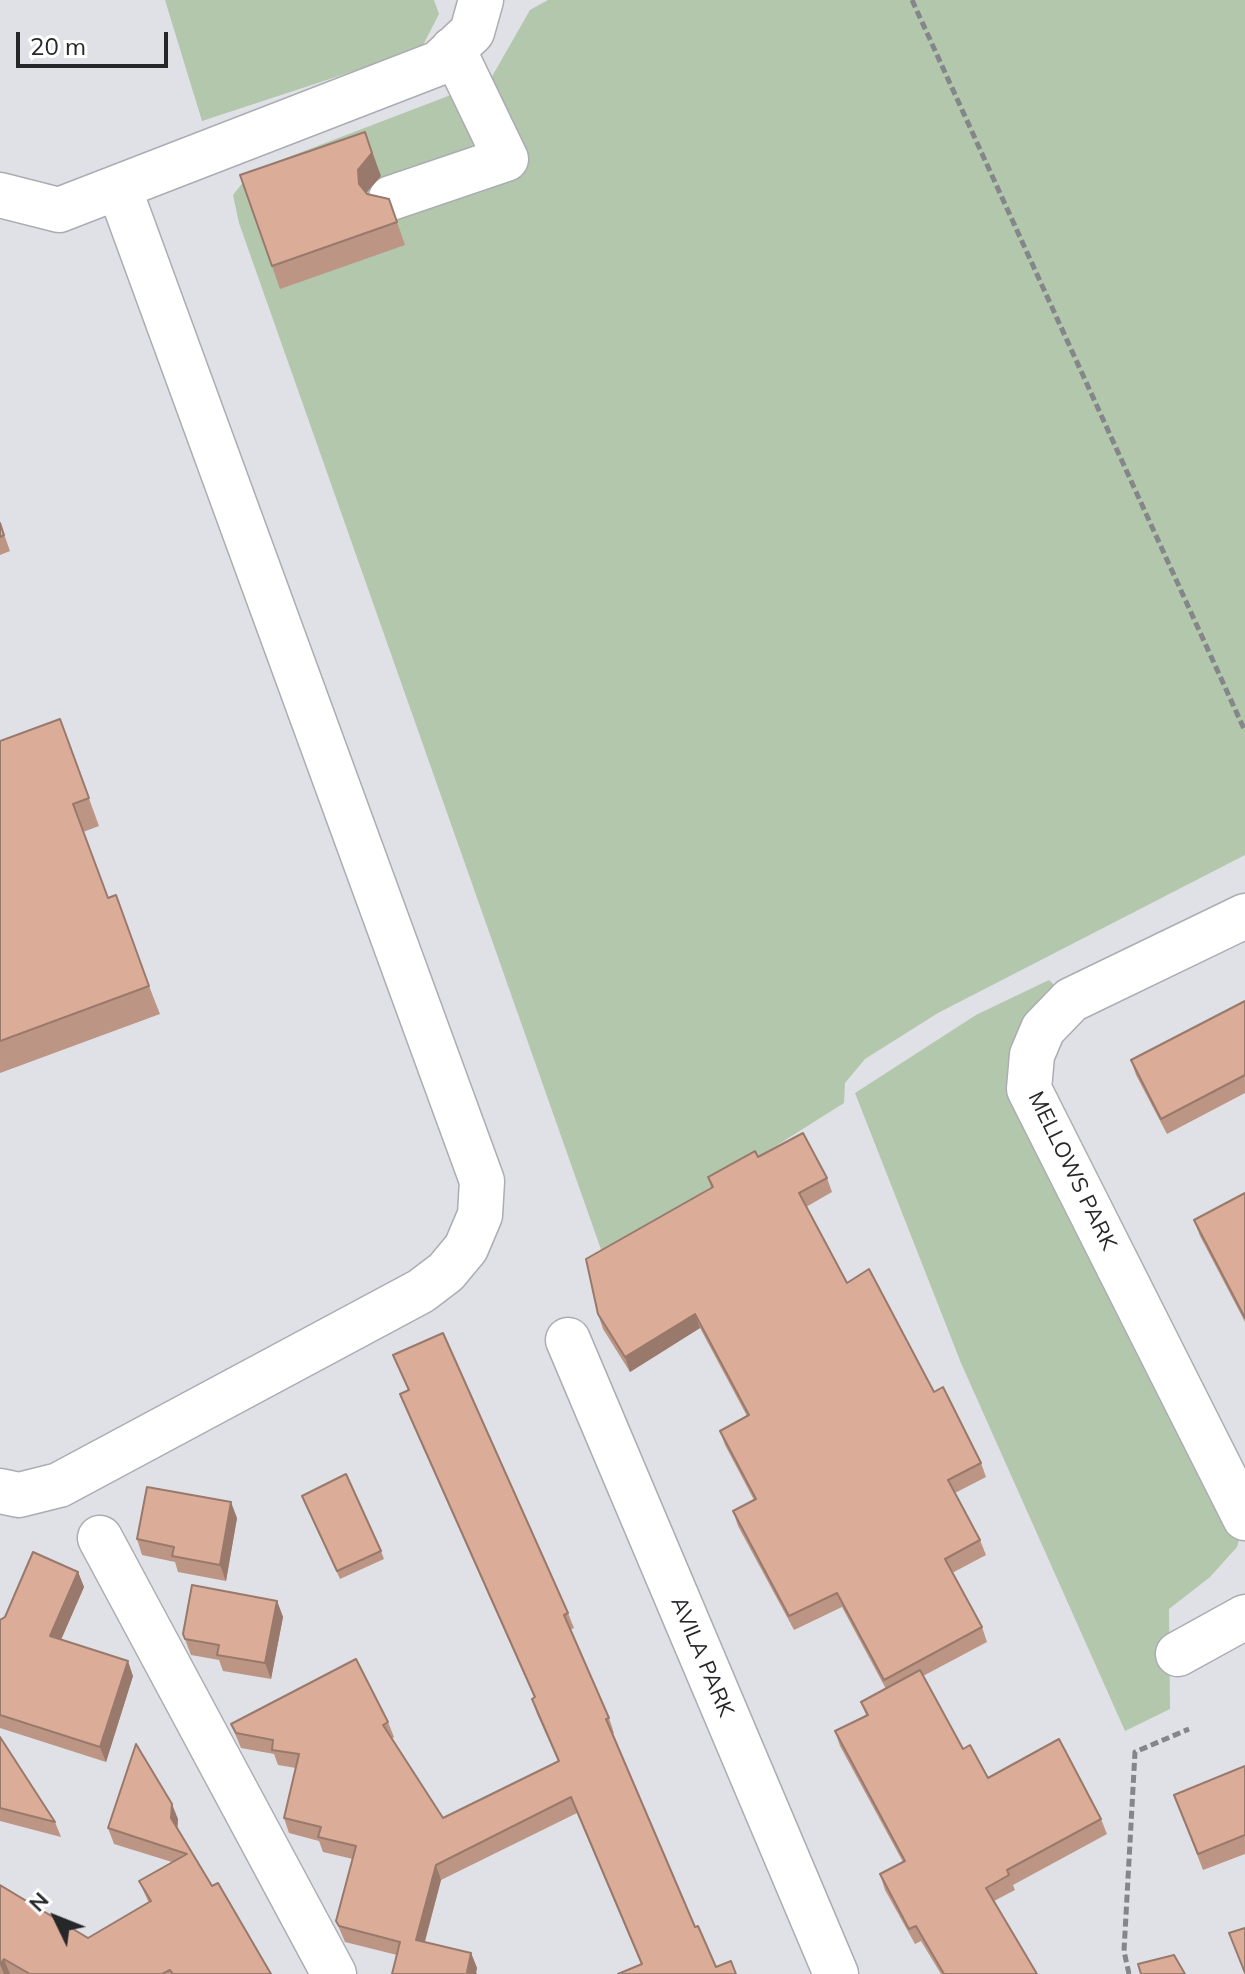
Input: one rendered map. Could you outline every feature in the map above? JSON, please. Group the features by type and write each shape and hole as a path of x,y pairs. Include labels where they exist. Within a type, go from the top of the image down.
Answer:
{"street":[{"path":"0,195 59,210 196,160 439,63 472,32 481,0"},
{"path":"391,198 506,159 453,49"},
{"path":"0,1491 19,1495 59,1485 421,1291 446,1272 466,1248 480,1215 482,1181 119,188"},
{"name":"MELLOWS PARK","path":"1245,916 1071,1000 1043,1029 1032,1055 1029,1089 1245,1518"},
{"name":"AVILA PARK","path":"568,1340 836,1974"},
{"path":"100,1538 334,1974"},
{"path":"1178,1654 1245,1617"}],"path":[{"path":"912,0 1245,731"},
{"path":"1129,1974 1124,1951 1135,1752 1189,1729"}],"green space":[{"path":"165,0 434,0 439,14 421,49 202,121"},
{"path":"548,0 1245,0 1245,855 938,1013 865,1059 845,1083 844,1103 603,1255 239,223 233,195 252,171 490,80 530,10"},
{"path":"1049,980 1070,1000 1031,1054 1244,1523 1237,1547 1210,1577 1169,1609 1170,1709 1125,1731 961,1363 855,1093 976,1015"}],"building":[{"path":"365,132 372,153 358,170 359,184 367,194 389,199 397,222 272,266 240,175"},
{"path":"60,719 89,798 73,804 108,898 116,895 149,986 0,1041 0,741"},
{"path":"1245,1001 1245,1075 1161,1119 1131,1060"},
{"path":"803,1133 827,1178 799,1193 847,1283 869,1269 934,1392 943,1387 981,1463 948,1480 980,1540 945,1559 982,1627 884,1680 837,1593 789,1616 733,1511 756,1499 720,1431 749,1415 695,1314 625,1357 598,1314 586,1259 713,1187 708,1177 755,1151 758,1157"},
{"path":"1245,1193 1245,1318 1194,1220"},
{"path":"443,1333 568,1613 564,1615 609,1718 606,1719 695,1927 698,1926 716,1967 731,1961 736,1974 618,1974 642,1964 571,1797 436,1865 416,1940 471,1953 467,1972 476,1974 392,1974 400,1942 339,1926 336,1921 356,1846 318,1837 321,1827 284,1818 299,1754 272,1750 273,1740 236,1733 231,1724 356,1659 388,1722 383,1725 443,1818 559,1761 532,1699 535,1697 400,1394 409,1390 393,1355"},
{"path":"346,1474 381,1551 337,1571 302,1496"},
{"path":"147,1487 231,1502 220,1565 172,1556 174,1547 137,1539"},
{"path":"33,1552 78,1572 50,1636 128,1661 100,1747 0,1715 0,1620 5,1617"},
{"path":"192,1585 277,1601 265,1663 217,1655 219,1645 185,1639 183,1634"},
{"path":"920,1670 963,1749 970,1745 988,1778 1059,1739 1101,1819 1007,1870 1009,1875 986,1888 1037,1974 944,1974 916,1926 909,1929 880,1874 905,1861 835,1731 868,1715 861,1702"},
{"path":"0,1737 55,1822 0,1808"},
{"path":"136,1744 172,1804 171,1818 212,1886 218,1883 271,1974 173,1974 170,1970 162,1974 30,1974 4,1959 0,1964 0,1885 88,1938 151,1901 139,1881 187,1854 108,1828"},
{"path":"1245,1766 1245,1835 1198,1854 1174,1795"},
{"path":"1245,1928 1245,1973 1229,1933"},
{"path":"1174,1955 1185,1974 1141,1974 1138,1964"}]}
